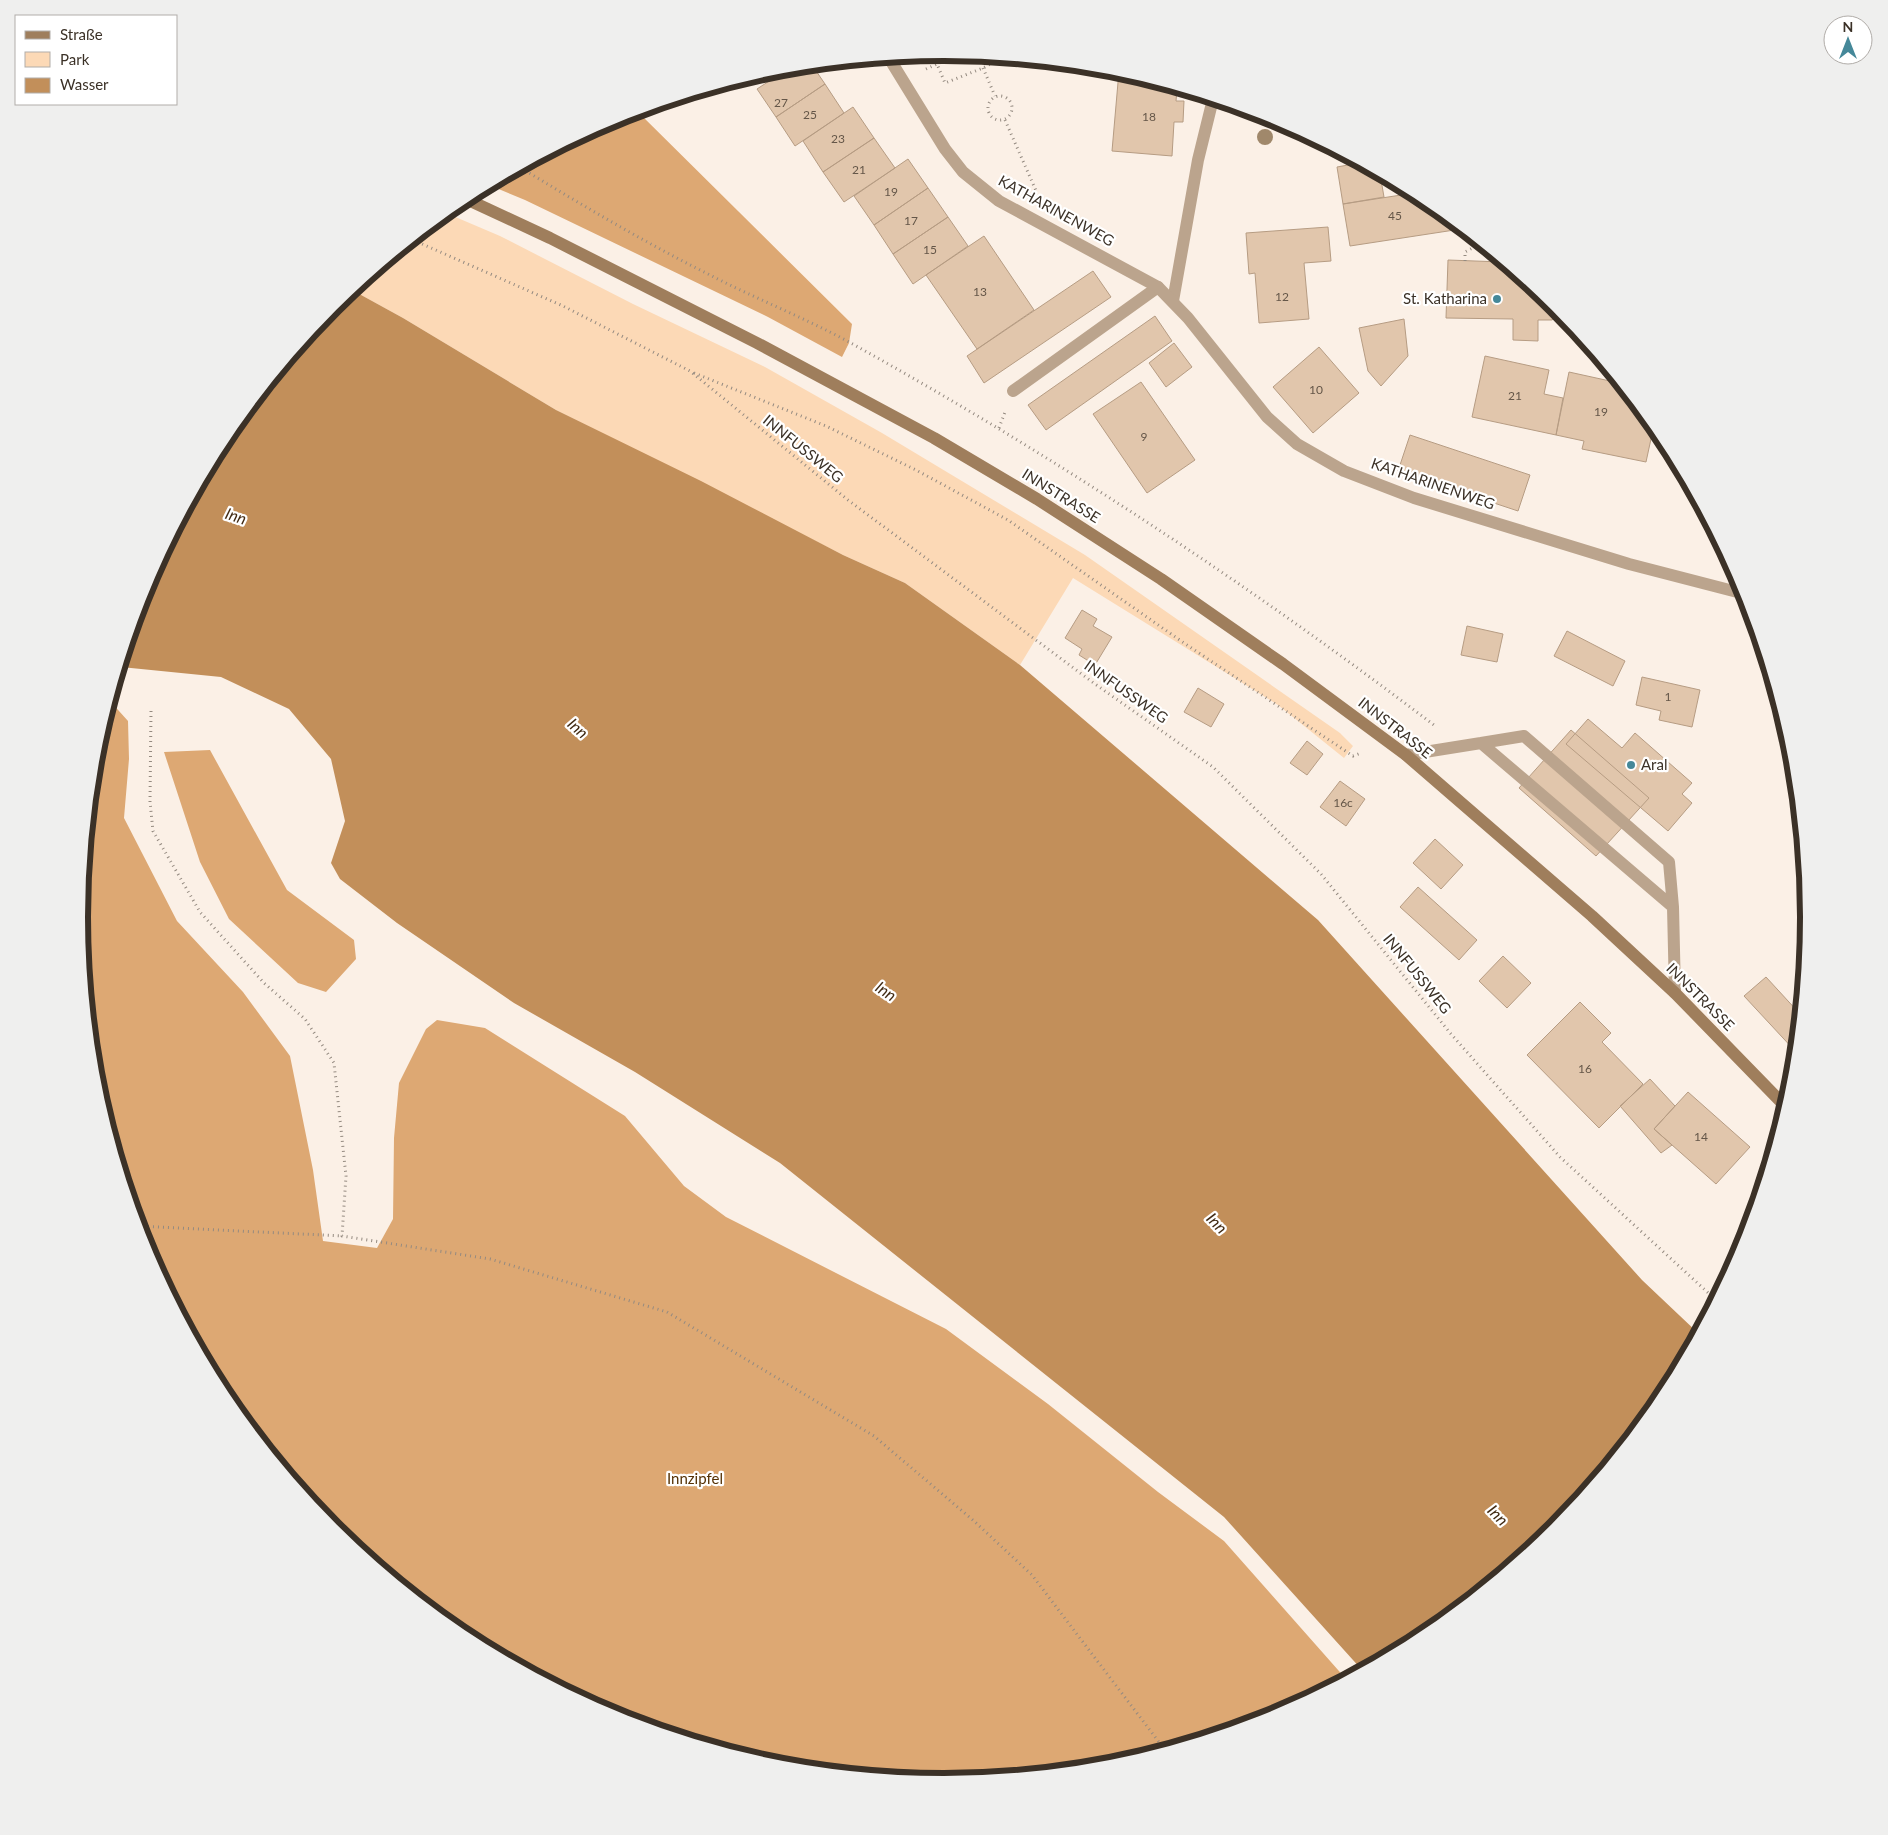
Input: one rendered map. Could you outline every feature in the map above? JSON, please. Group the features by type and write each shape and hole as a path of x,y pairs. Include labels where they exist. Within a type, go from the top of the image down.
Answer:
{"main road":[{"name":"INNSTRASSE","path":"474,202 550,238 757,343 934,438 1037,499 1161,579 1283,664 1406,755 1592,916 1675,993 1780,1100"}],"street":[{"name":"KATHARINENWEG","path":"892,63 945,149 963,172 999,201 1053,228 1158,287 1173,302 1281,431 1297,444 1344,470 1414,498 1629,564 1736,591"},
{"path":"1173,302 1198,160 1212,105"},
{"path":"1013,391 1158,287"},
{"path":"1406,755 1524,736 1669,862 1673,907 1675,993"},
{"path":"1481,743 1673,907"}],"path":[{"path":"903,80 937,64 945,83 993,63"},
{"path":"983,68 995,96"},
{"path":"1003,95 1010,100 1013,107 1011,114 1005,120 997,120 990,116 987,109 989,101 995,96 1003,95"},
{"path":"1005,120 1053,228"},
{"path":"526,171 560,192"},
{"name":"INNFUSSWEG","path":"418,242 563,306 690,371 848,500 1095,684 1213,767 1321,874 1452,1034 1560,1157 1712,1296"},
{"path":"1465,261 1465,252 1475,246"},
{"path":"690,371 826,426 916,470 1008,520 1184,643 1353,756 1390,744"},
{"path":"151,711 150,802 153,831 200,912 264,982 305,1019 334,1063 346,1176 342,1236"},
{"path":"146,1226 342,1236 490,1259 667,1312 874,1436 974,1521 1032,1575 1162,1746"}],"green space":[{"path":"643,116 852,324 849,343 842,357 768,317 497,188 565,150 616,126"},
{"path":"454,216 500,236 633,304 765,367 882,433 1085,555 1340,733 1353,746 1344,758 1278,705 1073,578 1020,665 905,583 843,555 556,410 403,318 358,294 423,238"},
{"name":"Innzipfel","path":"115,706 128,721 129,759 124,818 177,921 243,992 290,1056 313,1170 323,1241 377,1248 393,1219 394,1138 399,1083 426,1029 437,1020 485,1028 625,1116 684,1186 726,1217 946,1329 1048,1404 1158,1492 1224,1541 1342,1675 1272,1709 1166,1745 1056,1766 1000,1772 944,1774 888,1772 832,1766 722,1745 616,1709 565,1685 516,1659 468,1629 423,1597 379,1561 339,1523 300,1482 265,1439 232,1393 202,1346 176,1296 153,1245 133,1193 104,1085 95,1029 90,974 88,918 90,861 95,806 104,750"},
{"path":"210,750 287,890 354,940 356,959 326,992 298,983 229,919 200,862 164,752"}],"water":[{"name":"Inn","path":"358,294 403,318 556,410 701,481 843,555 905,583 1020,665 1318,920 1642,1280 1694,1330 1656,1393 1623,1439 1588,1482 1549,1523 1509,1561 1465,1597 1420,1629 1359,1666 1224,1517 780,1163 635,1072 514,1003 397,923 340,879 331,863 345,821 331,759 289,709 221,677 125,667 153,590 176,539 202,489 232,442 265,396 300,353"}],"building":[{"path":"816,72 825,84 776,117 757,89 772,79"},
{"path":"1118,80 1177,93 1176,101 1184,101 1183,122 1174,122 1172,156 1112,151"},
{"path":"825,84 844,113 795,146 776,117"},
{"path":"853,107 874,138 823,172 803,141"},
{"path":"874,138 895,168 844,202 823,172"},
{"path":"908,159 928,188 874,225 854,196"},
{"path":"1350,165 1381,182 1384,197 1343,204 1337,167"},
{"path":"928,188 948,217 893,254 874,225"},
{"path":"1402,195 1454,230 1350,246 1343,204"},
{"path":"948,217 968,246 913,284 893,254"},
{"path":"1328,227 1331,261 1304,263 1309,319 1259,323 1255,273 1249,274 1246,233"},
{"path":"984,236 1034,310 977,349 926,275"},
{"name":"St. Katharina","path":"1448,260 1494,262 1555,318 1552,320 1538,320 1538,341 1513,340 1513,319 1446,318"},
{"path":"1093,271 1111,297 984,383 967,356"},
{"path":"1155,316 1172,341 1046,430 1028,405"},
{"path":"1404,319 1408,356 1381,386 1368,371 1359,328"},
{"path":"1174,343 1192,367 1166,387 1149,363"},
{"path":"1319,347 1359,393 1313,433 1273,387"},
{"path":"1485,356 1549,370 1544,394 1563,398 1556,435 1472,417"},
{"path":"1569,372 1611,381 1652,436 1646,462 1582,449 1584,441 1556,435"},
{"path":"1141,382 1195,460 1147,493 1093,414"},
{"path":"1410,435 1530,475 1518,511 1398,471"},
{"path":"1082,610 1097,619 1093,626 1112,637 1095,665 1079,655 1082,649 1065,638"},
{"path":"1467,626 1503,634 1497,662 1461,655"},
{"path":"1567,631 1625,661 1613,686 1554,656"},
{"path":"1642,677 1700,690 1692,727 1659,720 1661,711 1636,705"},
{"path":"1198,688 1224,704 1211,727 1184,712"},
{"name":"Aral","path":"1588,719 1622,748 1635,733 1692,783 1682,794 1692,803 1668,831 1566,744"},
{"path":"1571,730 1649,798 1596,856 1519,788"},
{"path":"1307,741 1323,754 1307,775 1290,763"},
{"path":"1340,781 1365,799 1346,826 1320,807"},
{"path":"1435,839 1463,865 1441,889 1413,863"},
{"path":"1418,887 1477,940 1459,960 1400,907"},
{"path":"1503,956 1531,983 1507,1008 1479,981"},
{"path":"1766,977 1795,1008 1790,1046 1744,996"},
{"path":"1580,1002 1611,1033 1602,1042 1643,1084 1599,1128 1527,1055"},
{"path":"1650,1079 1675,1106 1654,1129 1672,1145 1661,1153 1620,1106"},
{"path":"1688,1092 1750,1147 1716,1184 1654,1129"}],"place":[{"name":"St. Katharina","path":"1497,299"},
{"name":"Aral","path":"1631,765"}]}
